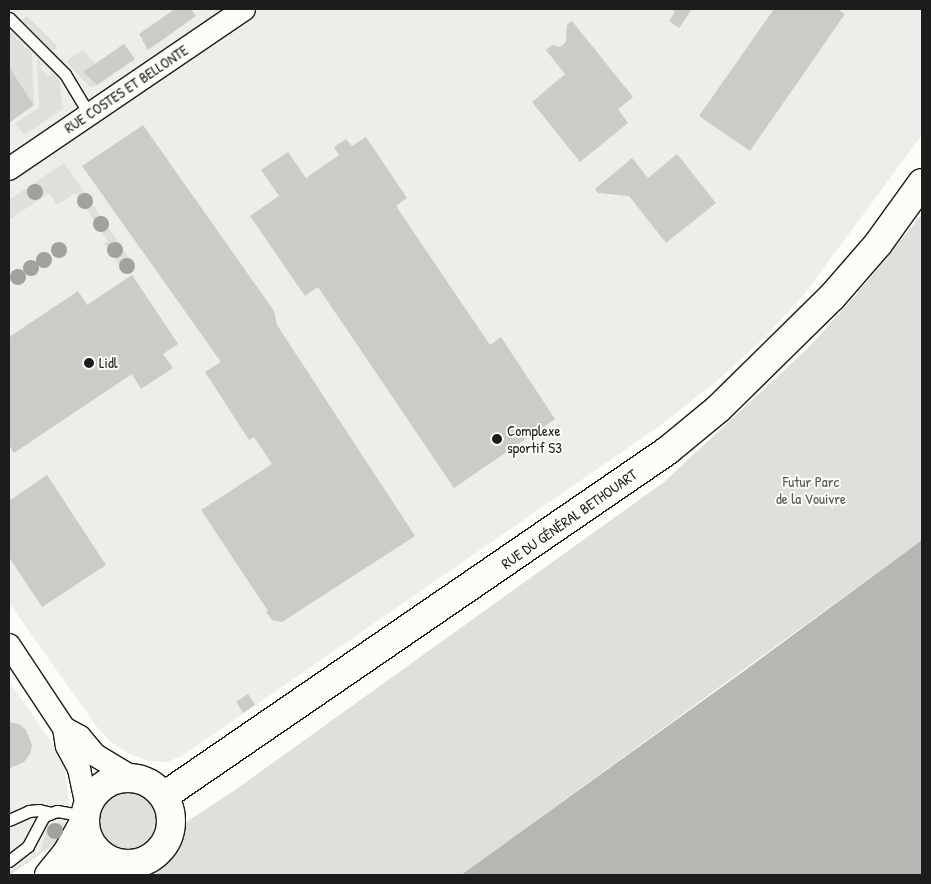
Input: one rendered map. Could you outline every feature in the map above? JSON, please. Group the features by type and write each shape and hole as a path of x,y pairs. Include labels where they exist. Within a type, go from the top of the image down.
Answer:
{"street":[{"name":"RUE COSTES ET BELLONTE","path":"9,169 244,9"},
{"name":"RUE DU GÉNÉRAL BETHOUART","path":"164,796 668,451 718,409 832,297 878,244 922,183"},
{"path":"9,646 64,728 67,746 80,769 87,837 92,846 99,854 113,862 129,865 138,864 153,857 165,845 172,820 164,796 152,784 135,778 95,755 80,737 64,728"},
{"path":"49,875 67,853 94,794 106,784 120,779 135,778"},
{"path":"67,875 81,868 113,862"}],"lane":[{"path":"9,18 65,74 89,114"},
{"path":"9,820 28,811 39,810 86,815"},
{"path":"9,861 28,846 40,821 51,812"}],"shaded area":[{"path":"9,9 922,9 922,135 802,297 762,340 718,380 658,427 182,756 167,762 149,761 129,754 111,742 97,727 9,603"},
{"path":"922,540 922,875 461,875 744,671"},
{"path":"9,681 64,761 69,803 64,833 58,842 10,875"}],"green space":[{"path":"27,16 56,45 57,49 52,50 22,20"},
{"path":"9,31 32,54 34,105 9,67"},
{"path":"83,50 95,64 83,72 97,85 90,87 67,63 68,60"},
{"path":"37,59 42,64 39,67 49,77 52,73 59,79 63,109 24,135 15,123 39,108"},
{"path":"64,163 135,266 125,273 104,244 108,241 75,193 57,205 49,193 9,220 9,200"},
{"name":"Futur Parc de la Vouivre","path":"922,214 922,540 461,875 105,875 235,790 664,482 808,348 856,295"},
{"path":"123,791 135,791 146,796 154,804 159,815 157,833 146,846 135,851 123,851 112,846 104,838 99,827 99,815 104,804 112,796"},
{"path":"60,822 64,823 61,836 46,850 9,875 9,873 41,851 46,830"}],"building":[{"path":"175,9 191,9 196,16 148,50 139,34"},
{"path":"671,9 692,9 679,28 669,21 675,12"},
{"path":"774,9 837,9 845,14 750,151 699,116"},
{"path":"572,21 633,97 618,109 628,123 580,162 532,102 565,74 546,50 552,45 560,47 566,42 567,25"},
{"path":"124,44 135,59 97,85 83,72"},
{"path":"9,67 34,105 9,123"},
{"path":"143,125 274,311 277,325 415,536 282,622 272,620 266,612 268,611 201,510 272,464 254,437 249,440 205,372 221,362 82,166"},
{"path":"366,137 407,198 396,206 490,345 501,337 555,419 454,488 318,287 305,296 250,216 279,196 261,170 288,152 306,178 339,155 334,147 346,139 352,146"},
{"path":"677,154 716,203 666,243 629,196 598,193 595,189 632,158 648,178"},
{"name":"Lidl","path":"132,275 178,344 163,354 173,368 141,389 132,374 14,453 9,445 9,337 78,291 87,305"},
{"path":"47,475 106,565 42,607 9,557 9,501"},
{"path":"248,694 255,705 243,713 236,702"},
{"path":"9,722 19,724 26,730 32,745 30,754 24,762 10,768"}],"place":[{"name":"Lidl","path":"89,363"},
{"name":"Complexe sportif S3","path":"497,439"}]}
